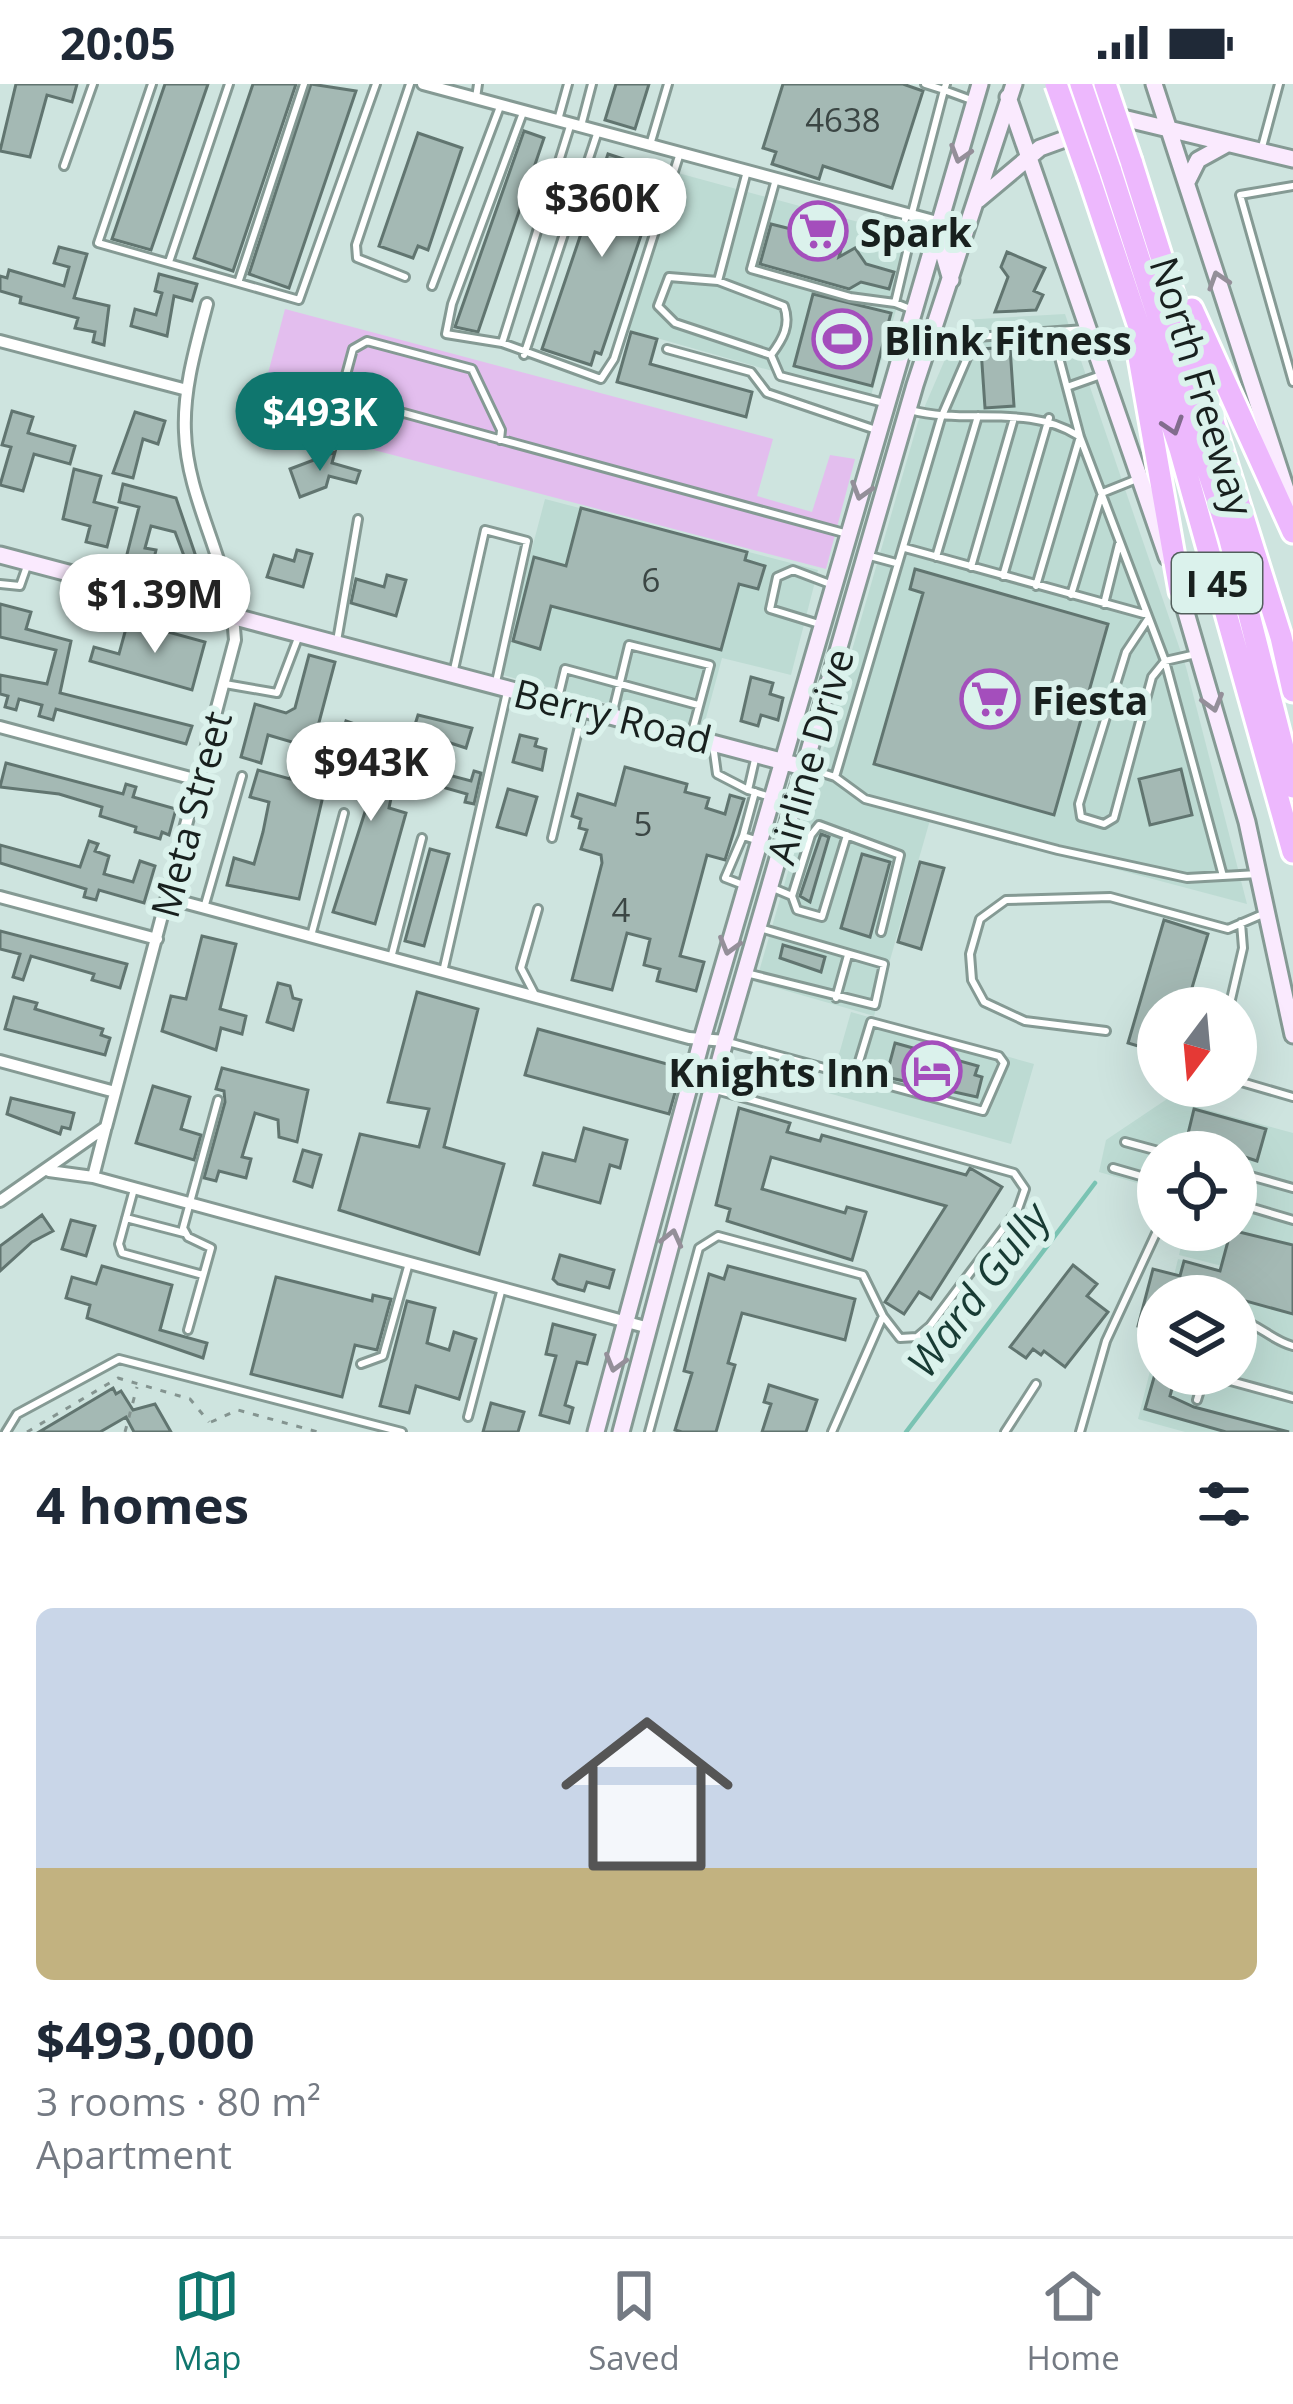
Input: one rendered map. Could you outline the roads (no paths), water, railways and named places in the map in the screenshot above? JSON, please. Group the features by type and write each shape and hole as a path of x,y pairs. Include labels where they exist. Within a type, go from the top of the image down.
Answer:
{"highway":[{"name":"North Freeway","path":"1057,84 1110,169 1150,213 1281,637 1293,691"},
{"name":"North Freeway","path":"1081,84 1222,514 1293,787"},
{"name":"North Freeway","path":"1105,84 1110,169 1136,315 1180,448 1293,852"},
{"path":"1150,213 1293,532"},
{"path":"1136,315 1137,364 1180,591"}],"main road":[{"path":"1154,84 1293,511"},
{"path":"1009,89 1027,157 1199,653 1258,874 1293,1035"},
{"name":"Airline Drive","path":"621,1432 725,1041 908,409 1009,89"},
{"name":"Airline Drive","path":"596,1432 747,886 758,793 783,760 978,93"},
{"path":"975,202 1027,157 1057,139 1123,118 1293,159"},
{"path":"1188,185 1190,169 1227,144"},
{"path":"993,188 1014,181 1039,191"},
{"path":"941,223 950,232 944,256 951,280"},
{"path":"888,404 908,409"},
{"name":"Berry Road","path":"0,555 807,768"},
{"path":"833,587 856,594"},
{"path":"664,1183 685,1189"}],"street":[{"path":"431,85 477,91 501,104 941,223"},
{"name":"Meta Street","path":"93,1177 235,640 225,567 191,470 187,390 207,304"},
{"path":"0,341 187,390"},
{"path":"0,727 199,780"},
{"path":"0,897 157,939"},
{"path":"168,898 702,1039 725,1041"},
{"path":"0,1061 115,1092"},
{"path":"0,1201 49,1171 106,1126"},
{"path":"49,1171 93,1177 650,1328"}],"lane":[{"path":"64,166 93,84"},
{"path":"152,84 98,243 299,300 376,84"},
{"path":"169,262 229,84"},
{"path":"238,281 304,84"},
{"path":"405,277 357,258 356,245 410,84"},
{"path":"568,84 570,123"},
{"path":"502,343 570,123 592,84"},
{"path":"650,145 668,84"},
{"path":"926,84 978,93"},
{"path":"1261,150 1279,84"},
{"path":"895,303 907,252 902,236 945,87"},
{"path":"432,286 501,104"},
{"path":"524,110 466,262 446,334 502,343 524,355 601,379 614,359 680,153"},
{"path":"524,355 598,131"},
{"path":"718,281 747,171"},
{"path":"776,178 751,269 916,311"},
{"path":"1293,186 1240,195 1293,382"},
{"path":"907,252 932,258"},
{"path":"771,355 783,340 789,318 784,306 718,281 669,277 658,306 663,316 771,355 779,376 888,404"},
{"path":"835,777 941,418 976,337 1086,329"},
{"path":"934,332 971,349"},
{"path":"1053,335 1080,437 1165,661 1223,876"},
{"path":"500,440 472,369 367,340 353,350 343,386 349,398 500,440 848,534"},
{"path":"668,349 751,372 766,393 880,431"},
{"path":"1067,387 1101,375"},
{"path":"908,409 941,418 1049,418 1080,437"},
{"path":"936,556 978,416"},
{"path":"971,567 1014,418"},
{"path":"1003,576 1049,418"},
{"path":"1036,586 1080,437"},
{"path":"1102,493 1137,479"},
{"path":"1070,595 1102,493"},
{"path":"337,644 358,519"},
{"path":"443,972 527,541 485,530 453,674"},
{"path":"1104,604 1120,539"},
{"path":"905,548 1147,617"},
{"path":"867,555 896,563"},
{"path":"0,584 20,586 28,563"},
{"path":"822,624 769,606 783,571 833,587"},
{"path":"1147,617 1126,652 1079,804 1081,817 1104,824 1114,818 1152,677 1165,661 1199,653"},
{"path":"224,684 277,693 298,635"},
{"path":"612,715 629,645 710,665 692,736"},
{"path":"557,701 566,669 700,705"},
{"path":"552,838 583,708"},
{"path":"713,741 717,774 758,793 757,752"},
{"path":"807,768 835,777 865,799 1058,850 1187,878 1258,874"},
{"path":"204,908 242,776"},
{"path":"311,936 344,813"},
{"path":"847,836 822,917 797,910 792,896 811,835 819,825 900,855 881,932"},
{"path":"789,830 811,835"},
{"path":"391,958 422,838"},
{"path":"747,886 725,878 751,838"},
{"path":"771,888 792,896"},
{"path":"1106,1031 1025,1021 984,1002 969,968 975,932 987,912 1022,897 1092,895 1228,928 1266,913"},
{"path":"536,996 521,968 538,909"},
{"path":"1233,987 1243,948 1241,923"},
{"path":"746,973 872,1007 886,968 760,928"},
{"path":"836,998 848,954"},
{"path":"725,1041 854,1078 983,1111 1004,1063 999,1056 872,1022 854,1078"},
{"path":"1257,1087 1293,1097"},
{"path":"649,1432 703,1241 728,1238 862,1275 900,1339 917,1337 1018,1209 1025,1189 1019,1179 712,1089"},
{"path":"184,1233 218,1100"},
{"path":"1124,1142 1137,1145"},
{"path":"1113,1168 1137,1175"},
{"path":"1257,1178 1293,1188"},
{"path":"134,1189 122,1253 203,1275"},
{"path":"1257,1209 1293,1220"},
{"path":"126,1218 210,1244 188,1330"},
{"path":"1080,1432 1106,1341 1148,1251"},
{"path":"361,1364 383,1356 409,1263"},
{"path":"467,1418 502,1288"},
{"path":"832,1432 883,1316"},
{"path":"1257,1324 1275,1341 1293,1346"},
{"path":"6,1432 16,1414 119,1359 402,1432"},
{"path":"1005,1432 1036,1384"},
{"path":"1257,1389 1293,1399"},
{"path":"1198,1400 1199,1395"}],"waterway":[{"name":"Ward Gully","path":"906,1432 1095,1183"}],"place":[{"name":"Spark","path":"818,231"},
{"name":"Blink Fitness","path":"842,339"},
{"name":"Fiesta","path":"990,699"},
{"name":"Knights Inn","path":"932,1071"}]}
